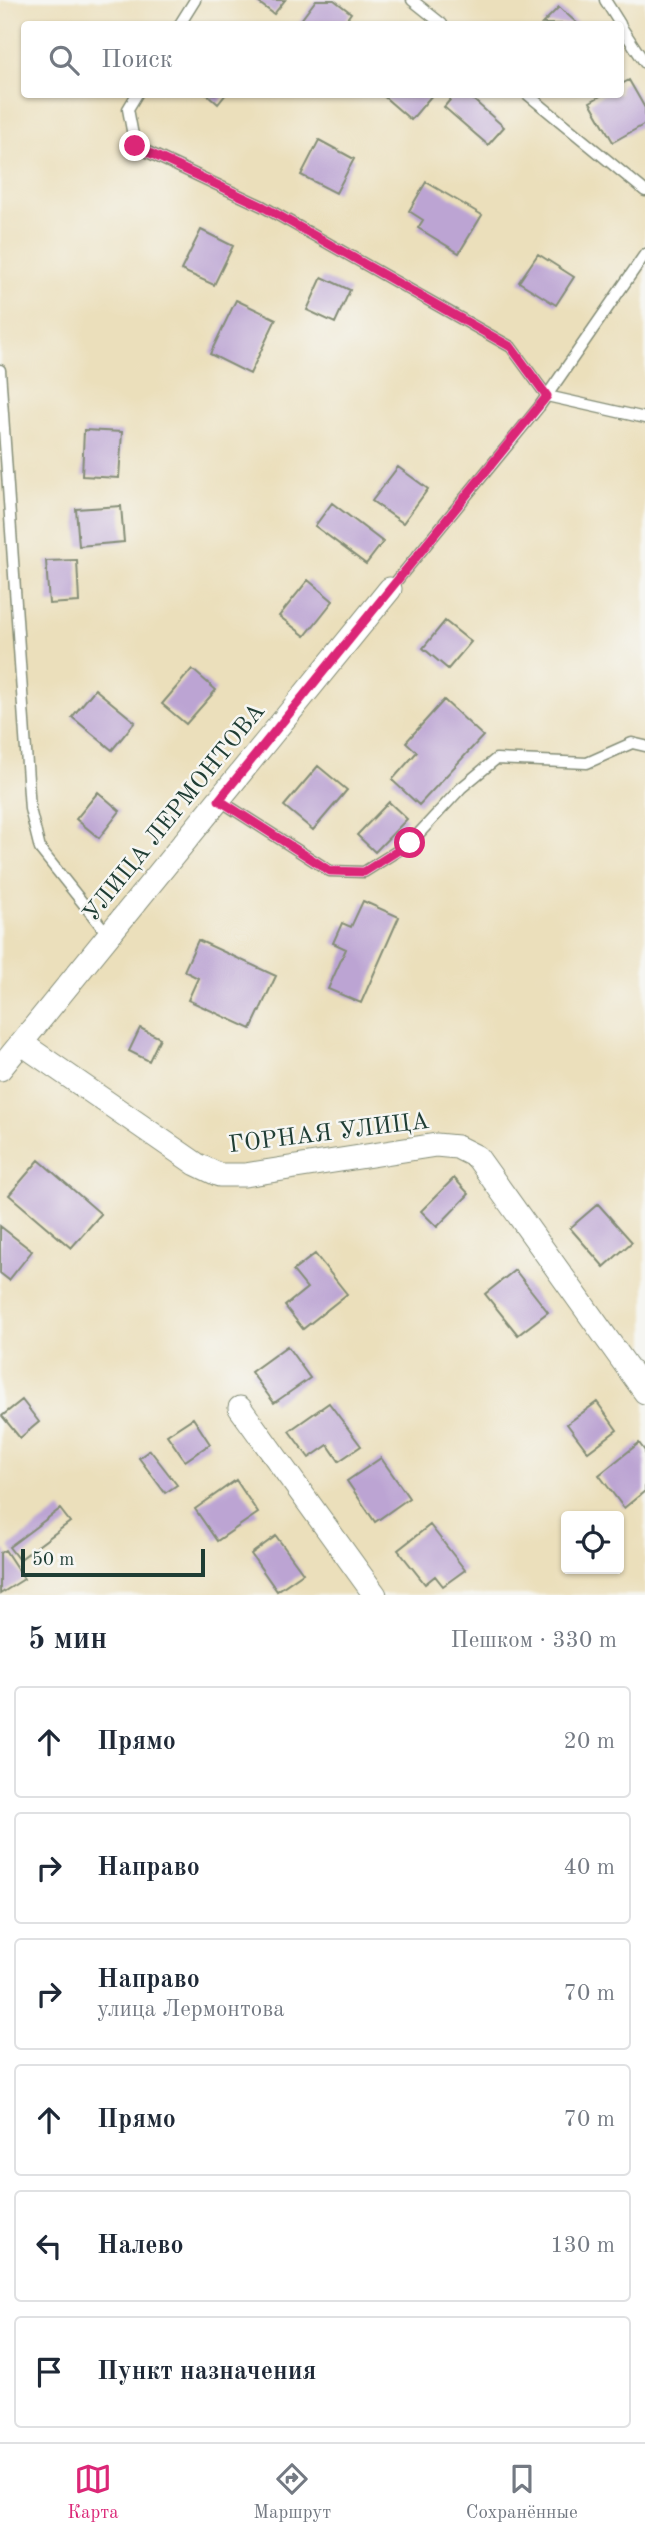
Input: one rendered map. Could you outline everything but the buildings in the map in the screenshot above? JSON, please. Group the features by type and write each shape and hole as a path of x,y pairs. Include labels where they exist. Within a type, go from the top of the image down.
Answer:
{"street":[{"name":"УЛИЦА ЛЕРМОНТОВА","path":"0,1069 390,589"},
{"name":"ГОРНАЯ УЛИЦА","path":"22,1043 196,1164 219,1175 245,1175 436,1145 457,1147 477,1157 645,1392"},
{"path":"240,1408 375,1595"}],"lane":[{"path":"182,21 195,0"},
{"path":"412,0 438,21"},
{"path":"606,1 618,21"},
{"path":"624,31 645,63"},
{"path":"135,98 128,109 135,146 262,206 511,347 547,396 645,418"},
{"path":"532,98 645,191"},
{"path":"390,589 547,396 645,254"},
{"path":"0,370 30,809 40,849 109,936"},
{"path":"219,800 330,871 364,872 410,843 461,788 496,759 587,763 632,743 645,746"}],"route":[{"path":"135,146 262,206 511,347 547,396 219,800 330,871 364,872 410,843"}]}
